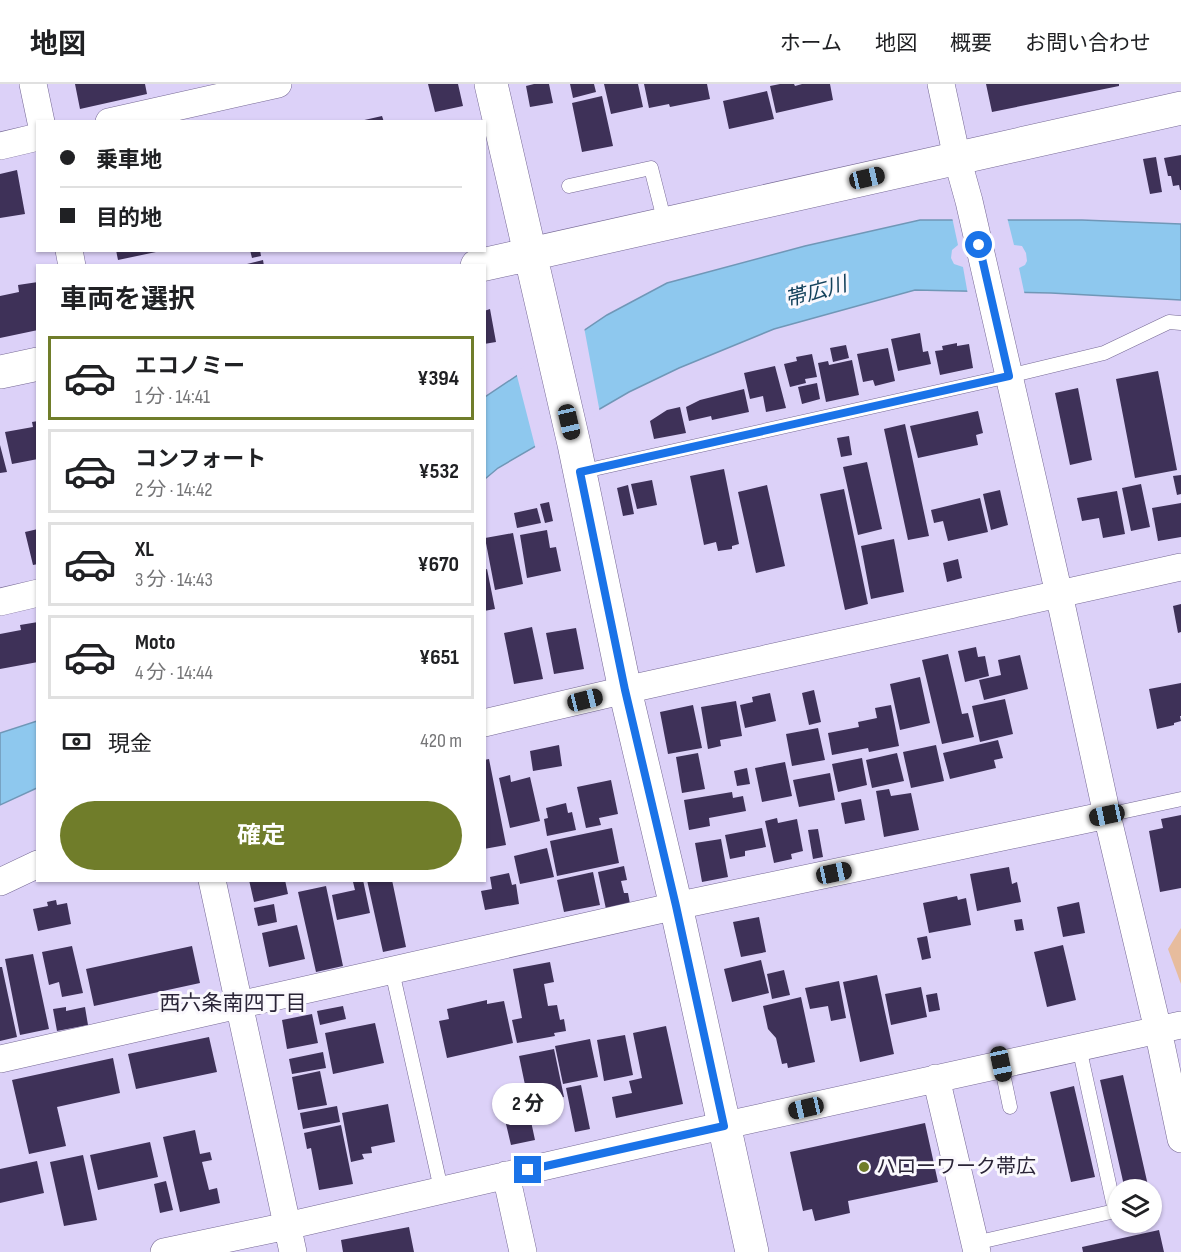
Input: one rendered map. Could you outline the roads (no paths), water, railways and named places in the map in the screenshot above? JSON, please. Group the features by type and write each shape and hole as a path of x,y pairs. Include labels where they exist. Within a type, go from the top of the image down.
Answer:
{"street":[{"path":"33,84 41,120"},
{"path":"118,120 278,84"},
{"path":"491,84 577,458 625,690 676,906 752,1252"},
{"path":"941,84 1059,594 1107,815 1170,1027 1181,1139"},
{"path":"486,264 1181,108"},
{"path":"0,146 36,137"},
{"path":"0,372 36,364"},
{"path":"486,723 1181,567"},
{"path":"0,602 36,593"},
{"path":"0,1059 676,906 1107,815"},
{"path":"0,882 36,865"},
{"path":"212,882 293,1252"},
{"path":"164,1252 1170,1027"},
{"path":"936,1078 976,1248"},
{"path":"506,1175 523,1252"}],"lane":[{"path":"569,186 651,168 666,223"},
{"path":"577,458 1009,376 1104,353 1169,322 1181,323"},
{"path":"1107,815 1181,799"},
{"path":"392,971 441,1189"},
{"path":"976,1248 1115,1211 1079,1047"},
{"path":"1001,1064 1010,1107"}],"water":[{"name":"帯広川","path":"920,220 1082,220 1181,224 1181,300 1051,293 915,290 774,329 679,368 629,392 498,468 486,478 486,396 607,315 667,283 805,246"},
{"path":"36,721 36,788 0,805 0,733"}],"place":[{"name":"ハローワーク帯広","path":"864,1167"}],"district":[{"name":"西六条南四丁目","path":"233,1003"}]}
